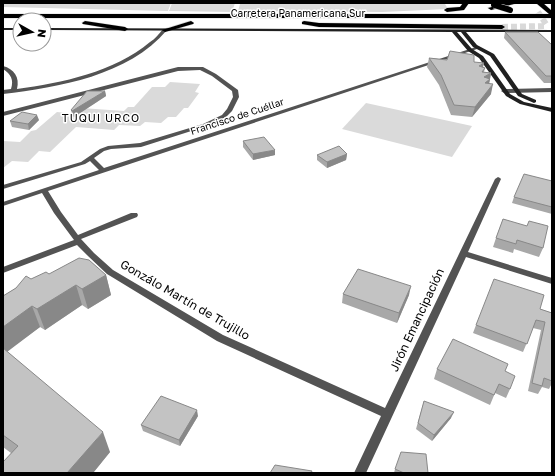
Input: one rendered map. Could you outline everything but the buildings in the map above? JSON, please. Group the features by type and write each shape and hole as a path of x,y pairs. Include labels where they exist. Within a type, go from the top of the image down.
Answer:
{"highway":[{"path":"309,16 456,10 465,7 466,3"},
{"path":"364,13 465,11 495,8 515,3"},
{"path":"492,4 529,14 552,15"},
{"path":"536,5 552,15"},
{"path":"536,5 538,12"},
{"path":"3,9 262,16"},
{"name":"Carretera Panamericana Sur","path":"3,16 552,15"},
{"name":"Carretera Panamericana Sur","path":"52,22 552,22"},
{"path":"86,23 125,29"},
{"path":"165,30 191,23"},
{"path":"304,23 326,25 502,27"}],"street":[{"path":"52,29 552,30"},
{"path":"3,92 53,83 94,73 113,66 151,45 165,30"},
{"path":"453,30 470,50 478,54 504,91 522,103 552,110"},
{"path":"462,30 478,48 492,55 516,90 525,98 552,105"},
{"name":"Francisco de Cuéllar","path":"3,204 478,48"},
{"path":"3,67 12,72 15,79 15,85 12,91"},
{"path":"3,114 178,69 201,68 235,90 236,97 230,110 224,116 205,125 141,145 110,147 102,150 91,159 83,163 3,187"},
{"path":"504,91 552,90"},
{"path":"91,159 103,171"},
{"name":"Jirón Emancipación","path":"360,473 498,179"},
{"name":"Gonzálo Martín de Trujillo","path":"44,190 78,239 95,259 110,272 143,290 204,329 233,344 387,414"},
{"path":"3,270 134,215"},
{"path":"463,253 552,281"}],"shaded area":[{"path":"3,3 171,3 168,11 3,7"},
{"path":"172,3 235,3 232,12 169,11"},
{"path":"240,4 445,4 448,9 382,12 238,11"},
{"path":"170,82 200,84 195,92 199,93 188,108 184,108 176,117 168,117 161,123 145,122 140,126 119,125 114,130 76,127 50,152 39,151 28,162 12,161 3,168 3,141 20,142 31,131 36,130 57,112 75,114 81,108 124,111 128,107 134,107 152,87 165,87"},
{"path":"366,103 472,126 452,157 342,129"}],"tunnel":[{"path":"502,27 544,26 546,24 538,12"}],"district":[{"name":"TUQUI URCO","path":"101,118"}]}
